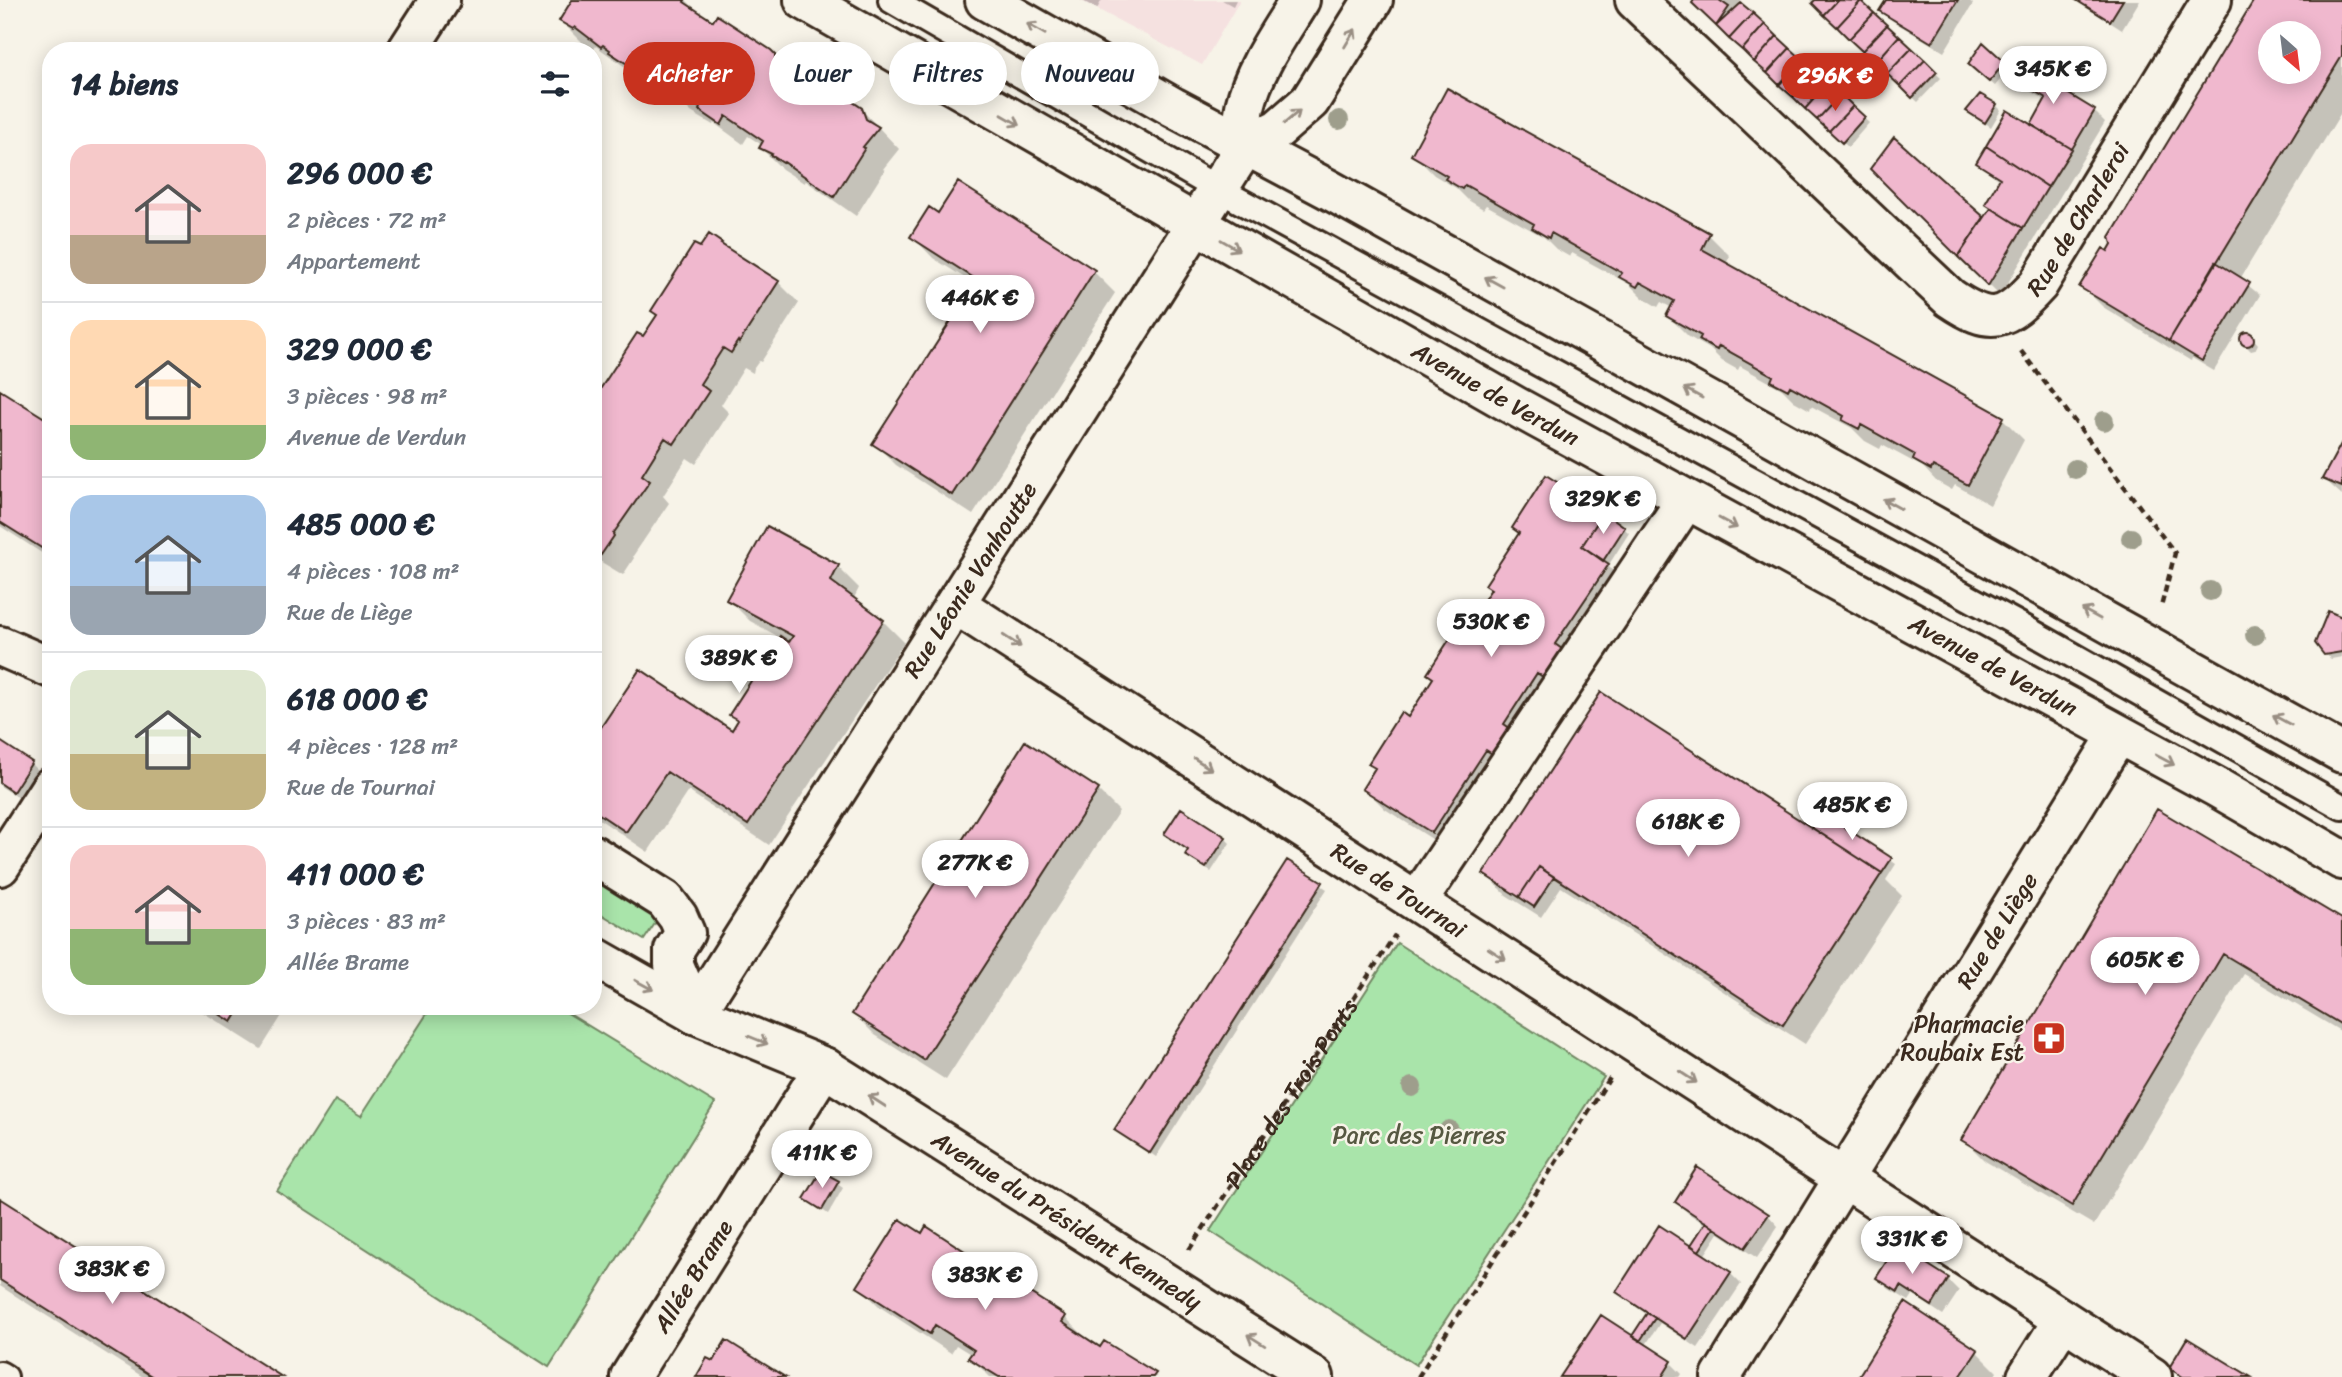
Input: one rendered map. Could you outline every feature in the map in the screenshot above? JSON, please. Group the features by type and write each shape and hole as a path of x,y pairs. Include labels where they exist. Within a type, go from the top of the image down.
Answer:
{"street":[{"path":"413,42 440,0"},
{"name":"Avenue de Verdun","path":"803,0 1522,410 2218,788 2342,860"},
{"path":"985,0 1172,107 1246,145 2342,753"},
{"path":"1246,145 1244,109 1250,91 1261,66 1300,0"},
{"path":"1246,145 1278,129 1310,101 1373,0"},
{"name":"Rue de Charleroi","path":"1995,316 2010,312 2038,285 2212,0"},
{"path":"1651,5 1950,298 1971,312 1982,316 1995,316"},
{"name":"Rue Léonie Vanhoutte","path":"695,1014 1246,145"},
{"path":"1417,902 1686,500"},
{"name":"Rue de Tournai","path":"955,604 1844,1178"},
{"path":"0,646 42,664"},
{"name":"Rue de Liège","path":"1721,1377 2118,735"},
{"path":"0,866 42,801"},
{"path":"602,861 665,900 678,917 685,933 674,950 674,965 695,1014"},
{"name":"Avenue du Président Kennedy","path":"602,961 695,1014 824,1067 1314,1377"},
{"name":"Allée Brame","path":"630,1377 824,1067"},
{"path":"1844,1178 2152,1377"},
{"path":"2027,1377 2063,1320"}],"lane":[{"path":"891,0 1218,189 2021,626 2342,807"},
{"path":"0,1374 5,1377"}],"path":[{"path":"1995,316 2175,553 2151,648"},
{"name":"Place des Trois Ponts","path":"1177,1290 1183,1259 1417,902"},
{"path":"1418,1377 1633,1042"}],"shaded area":[{"path":"1080,0 1240,0 1202,65"}],"green space":[{"path":"602,875 662,913 644,940 602,914"},
{"name":"Parc des Pierres","path":"1397,943 1604,1077 1416,1365 1210,1231"},
{"path":"426,1015 571,1015 715,1103 549,1367 277,1191 335,1100 361,1116"}],"building":[{"path":"572,0 685,0 684,2 713,21 717,15 769,49 769,105 857,105 862,108 866,119 879,127 863,147 865,148 834,197 759,148 763,141 726,116 721,125 696,105 755,105 755,42 623,42 623,61 602,46 602,42 594,42 575,27 573,29 559,21"},
{"path":"1694,0 1719,0 1729,7 1716,26 1692,3"},
{"path":"1815,0 1838,0 1824,15 1812,3"},
{"path":"1838,0 1861,1 1837,27 1824,15"},
{"path":"1886,0 1958,0 1932,43 1879,11"},
{"path":"2076,0 2123,0 2110,21"},
{"path":"2254,0 2342,0 2342,56 2169,341 2079,287 2103,248 2108,251 2112,244 2110,237"},
{"path":"1861,1 1874,13 1849,39 1837,27"},
{"path":"1741,3 1753,13 1729,39 1716,26"},
{"path":"1753,13 1765,24 1742,50 1729,39"},
{"path":"1874,13 1887,25 1862,51 1849,39"},
{"path":"1765,24 1777,36 1754,62 1742,50"},
{"path":"1887,25 1899,36 1875,63 1862,51"},
{"path":"1777,36 1790,48 1767,73 1754,62"},
{"path":"1899,36 1912,48 1887,74 1875,63"},
{"path":"1983,42 2005,62 1989,82 1968,64"},
{"path":"1790,48 1802,59 1779,85 1767,73"},
{"path":"1912,48 1925,60 1900,86 1887,74"},
{"path":"2008,57 2095,110 2072,149 2031,125 2046,98 1999,70"},
{"path":"1802,59 1815,71 1793,97 1779,85"},
{"path":"1925,60 1937,72 1912,98 1900,86"},
{"path":"1815,71 1828,83 1805,109 1793,97"},
{"path":"1828,83 1841,94 1817,120 1805,109"},
{"path":"1447,88 1710,233 1702,249 2004,417 1968,485 1933,466 1931,470 1913,460 1915,455 1861,425 1859,429 1842,420 1844,416 1790,386 1788,390 1771,381 1773,376 1719,346 1717,350 1699,340 1701,336 1666,316 1674,301 1640,282 1637,287 1619,277 1622,273 1551,233 1549,238 1532,228 1534,224 1465,185 1462,189 1445,179 1447,176 1411,155"},
{"path":"1841,94 1853,106 1829,131 1817,120"},
{"path":"1980,94 1997,104 1985,123 1966,111"},
{"path":"1853,106 1865,117 1842,143 1829,131"},
{"path":"2007,110 2072,149 2048,187 1986,146"},
{"path":"1894,137 1984,217 1958,257 1870,169"},
{"path":"1986,146 2048,187 2023,228 1985,204 2000,178 1976,163"},
{"path":"958,182 1095,270 952,495 872,444 977,280 910,237 929,207 938,213"},
{"path":"1991,208 2023,228 1988,286 1958,257"},
{"path":"709,234 779,281 731,353 723,348 700,384 709,391 674,444 665,438 642,475 650,481 602,554 602,386 637,333 643,336 657,315 651,311 694,244 700,247"},
{"path":"2216,262 2250,283 2202,361 2169,341"},
{"path":"2247,332 2252,334 2252,344 2247,346 2242,344 2240,339 2242,334"},
{"path":"0,390 42,416 42,548 0,522"},
{"path":"2342,442 2342,487 2322,479"},
{"path":"1546,475 1604,512 1582,546 1609,564 1555,644 1562,649 1543,677 1537,673 1504,724 1511,729 1494,755 1486,750 1432,833 1362,789 1375,768 1368,764 1401,712 1408,717 1433,678 1427,674 1460,623 1466,627 1491,589 1485,585 1519,533 1512,528"},
{"path":"1604,512 1625,527 1603,561 1582,546"},
{"path":"767,526 839,565 831,581 884,620 748,825 667,772 626,832 602,816 602,726 640,669 732,730 738,720 729,715 780,636 789,642 793,636 726,600"},
{"path":"2328,611 2342,617 2342,652 2324,655 2315,643"},
{"path":"1601,692 1882,873 1783,1025 1539,867 1519,897 1483,874"},
{"path":"0,741 32,762 13,792 0,783"},
{"path":"1025,741 1099,789 924,1060 852,1014"},
{"path":"1181,808 1226,837 1206,868 1185,855 1188,850 1164,834"},
{"path":"2157,809 2342,919 2342,1025 2223,954 2072,1206 1961,1140"},
{"path":"1821,812 1892,858 1882,873 1811,827"},
{"path":"1287,860 1323,882 1150,1153 1114,1130"},
{"path":"1539,867 1554,877 1534,907 1519,897"},
{"path":"221,1015 236,1015 232,1022"},
{"path":"1697,1167 1769,1214 1745,1248 1675,1202"},
{"path":"821,1171 839,1181 822,1210 804,1199"},
{"path":"0,1198 282,1377 153,1377 0,1280"},
{"path":"900,1219 922,1233 926,1226 977,1259 973,1265 1013,1290 1016,1284 1066,1316 1062,1322 1100,1347 1104,1341 1156,1373 1153,1377 999,1377 968,1358 974,1350 935,1325 930,1334 857,1287"},
{"path":"1706,1222 1714,1228 1699,1251 1691,1245"},
{"path":"1659,1225 1731,1272 1687,1339 1616,1292"},
{"path":"1897,1245 1949,1278 1932,1306 1901,1286 1898,1292 1876,1278"},
{"path":"1905,1302 1978,1350 1960,1377 1858,1377"},
{"path":"1647,1313 1655,1318 1640,1341 1632,1336"},
{"path":"1601,1315 1672,1361 1662,1377 1560,1377"},
{"path":"2187,1338 2251,1377 2183,1377 2169,1368"},
{"path":"726,1340 785,1377 696,1377 707,1358 713,1361"}],"place":[{"name":"Pharmacie Roubaix Est","path":"2049,1038"}]}
